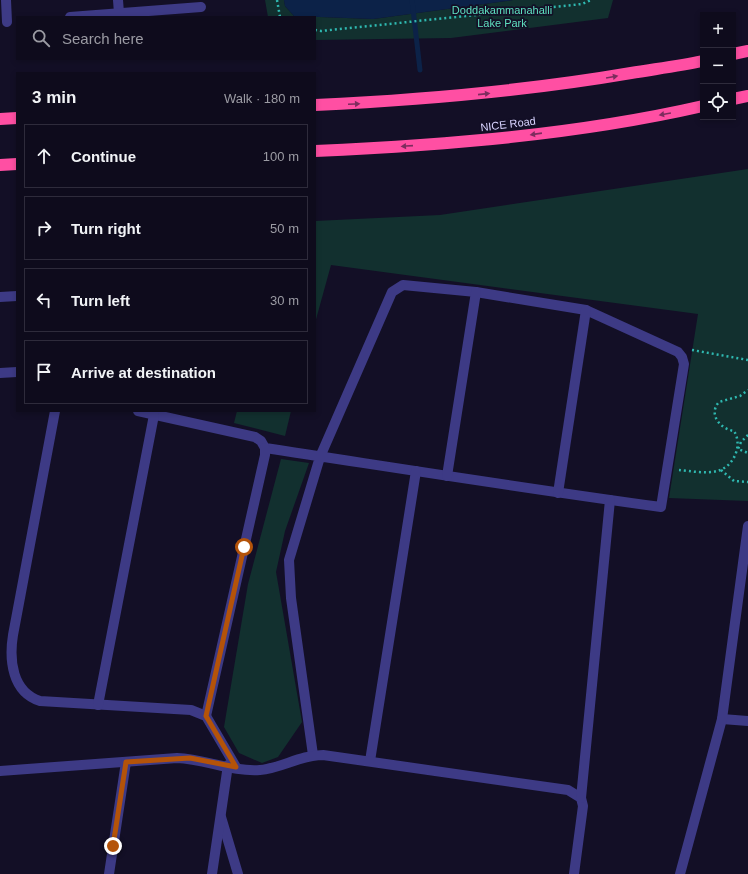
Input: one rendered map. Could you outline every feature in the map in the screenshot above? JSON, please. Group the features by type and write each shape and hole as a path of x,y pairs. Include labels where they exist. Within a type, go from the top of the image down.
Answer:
{"highway":[{"path":"736,53 748,51"},
{"path":"316,105 440,98 510,91 585,81 700,62"},
{"path":"736,98 748,96"},
{"name":"NICE Road","path":"316,152 452,143 524,135 616,122 700,107"},
{"path":"0,119 16,118"},
{"path":"0,165 16,164"}],"street":[{"path":"6,0 8,22"},
{"path":"118,0 119,13"},
{"path":"82,16 188,4 201,7"},
{"path":"265,448 320,457 661,508 684,364 682,357 678,352 586,310 476,292 403,285 392,292 320,457 289,560 291,598 313,755"},
{"path":"448,476 476,292"},
{"path":"0,297 16,296"},
{"path":"558,493 586,310"},
{"path":"0,374 16,372"},
{"path":"55,412 12,635 11,660 16,678 24,693 31,699 40,701 191,710 206,716"},
{"path":"142,412 255,437 261,441 265,448 265,455 206,716 232,766 220,816 212,874"},
{"path":"98,705 154,415"},
{"path":"370,761 416,471"},
{"path":"574,874 583,806 581,798 610,500"},
{"path":"680,874 722,719 748,526"},
{"path":"722,719 748,721"},
{"path":"0,771 190,758 250,770 271,768 313,755 370,761 568,790 581,798"},
{"path":"109,874 126,762"},
{"path":"220,816 238,874"}],"path":[{"path":"278,0 280,16"},
{"path":"316,30 321,32 582,4 590,0"},
{"path":"664,346 748,360"},
{"path":"738,449 736,434 734,431 726,429 718,422 715,408 720,402 740,396 748,390"},
{"path":"667,470 717,472 730,463 741,442 748,436"},
{"path":"738,449 748,453"},
{"path":"720,470 734,481 748,482"}],"green space":[{"name":"Doddakammanahalli Lake Park","path":"265,0 284,0 285,6 294,16 268,16"},
{"name":"Doddakammanahalli Lake Park","path":"513,0 613,0 608,18 451,38 316,40 316,17 373,19"},
{"path":"748,169 748,501 669,498 698,314 331,265 316,319 316,221 440,215"},
{"path":"237,412 291,412 285,436 234,423"},
{"path":"281,459 309,463 285,531 276,572 302,722 278,757 262,763 239,753 224,727 248,584"}],"water":[{"path":"284,0 513,0 373,19 294,16 285,6"}],"waterway":[{"path":"412,0 420,70"}],"route":[{"path":"113,846 126,762 190,758 236,767 206,716 244,547"}]}
